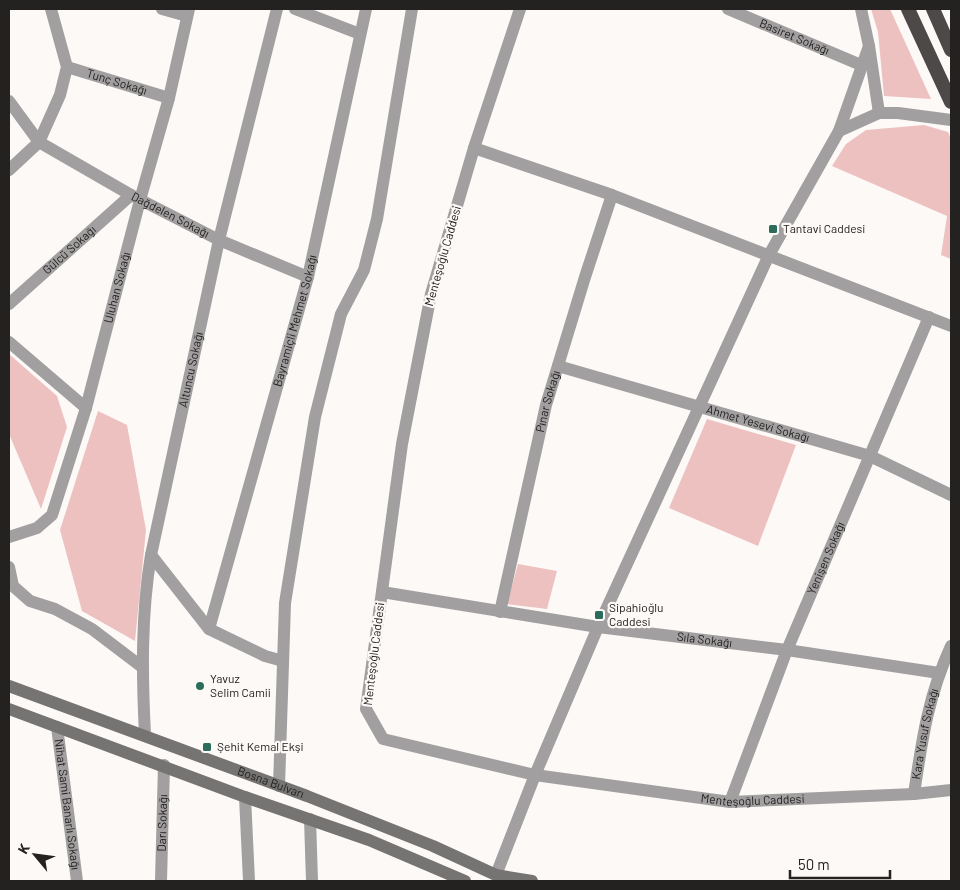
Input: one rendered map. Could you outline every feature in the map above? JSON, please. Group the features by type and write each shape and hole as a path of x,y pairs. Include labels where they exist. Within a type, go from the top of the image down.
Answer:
{"highway":[{"path":"908,9 951,102"},
{"path":"933,9 951,50"}],"main road":[{"name":"Bosna Bulvarı","path":"9,686 145,735 433,846 495,878 532,881"},
{"name":"Bosna Bulvarı","path":"9,709 369,840 465,881"}],"street":[{"path":"9,170 40,142 60,95 66,67 51,9"},
{"path":"162,9 188,12"},
{"name":"Altuncu Sokağı","path":"145,735 142,667 150,555 219,240 277,9"},
{"path":"295,9 360,34"},
{"name":"Bayramiçli Mehmet Sokağı","path":"209,629 308,277 366,9"},
{"path":"279,786 285,603 314,417 341,314 364,270 377,219 412,9"},
{"name":"Menteşoğlu Caddesi","path":"520,9 474,148 431,294 402,444 366,709 383,739 535,775 730,802 914,794 951,790"},
{"name":"Basiret Sokağı","path":"728,9 861,65"},
{"path":"861,9 869,46 879,113"},
{"name":"Uluhan Sokağı","path":"9,537 37,528 52,515 86,408 136,197 169,98 188,12"},
{"path":"495,878 535,775 598,628 769,255 839,131 869,46"},
{"name":"Tunç Sokağı","path":"66,67 169,98"},
{"path":"9,101 40,142"},
{"path":"839,131 879,113 906,114 951,120"},
{"name":"Dağdelen Sokağı","path":"40,142 136,197 219,240 308,277"},
{"path":"474,148 612,195 951,326"},
{"name":"Pınar Sokağı","path":"500,612 546,405 612,195"},
{"name":"Gülcü Sokağı","path":"9,304 136,197"},
{"name":"Yenişen Sokağı","path":"730,802 787,650 929,317"},
{"path":"9,342 86,408"},
{"name":"Ahmet Yesevi Sokağı","path":"558,366 870,456 951,495"},
{"path":"150,555 209,629 265,656 283,661"},
{"path":"9,567 13,586 30,601 55,609 92,630 142,667"},
{"name":"Sıla Sokağı","path":"382,592 598,628 787,650 939,673"},
{"name":"Kara Yusuf Sokağı","path":"914,794 924,728 939,673 951,646"},
{"name":"Nihat Sami Banarlı Sokağı","path":"57,727 77,866 77,881"},
{"name":"Darı Sokağı","path":"161,881 164,765"},
{"path":"245,796 249,881"},
{"path":"310,819 312,881"}],"shaded area":[{"path":"871,9 890,9 931,99 884,96 878,32"},
{"path":"924,125 948,132 951,139 951,259 941,255 947,216 832,166 846,144 866,130"},
{"path":"9,354 57,396 67,427 41,509 9,434"},
{"path":"98,411 127,425 146,530 135,641 82,611 60,530"},
{"path":"707,419 796,445 758,546 669,508"},
{"path":"518,564 557,571 547,609 507,604"}],"place":[{"name":"Tantavi Caddesi","path":"773,229"},
{"name":"Sipahioğlu Caddesi","path":"599,615"},
{"name":"Yavuz Selim Camii","path":"200,686"},
{"name":"Şehit Kemal Ekşi","path":"207,747"}]}
